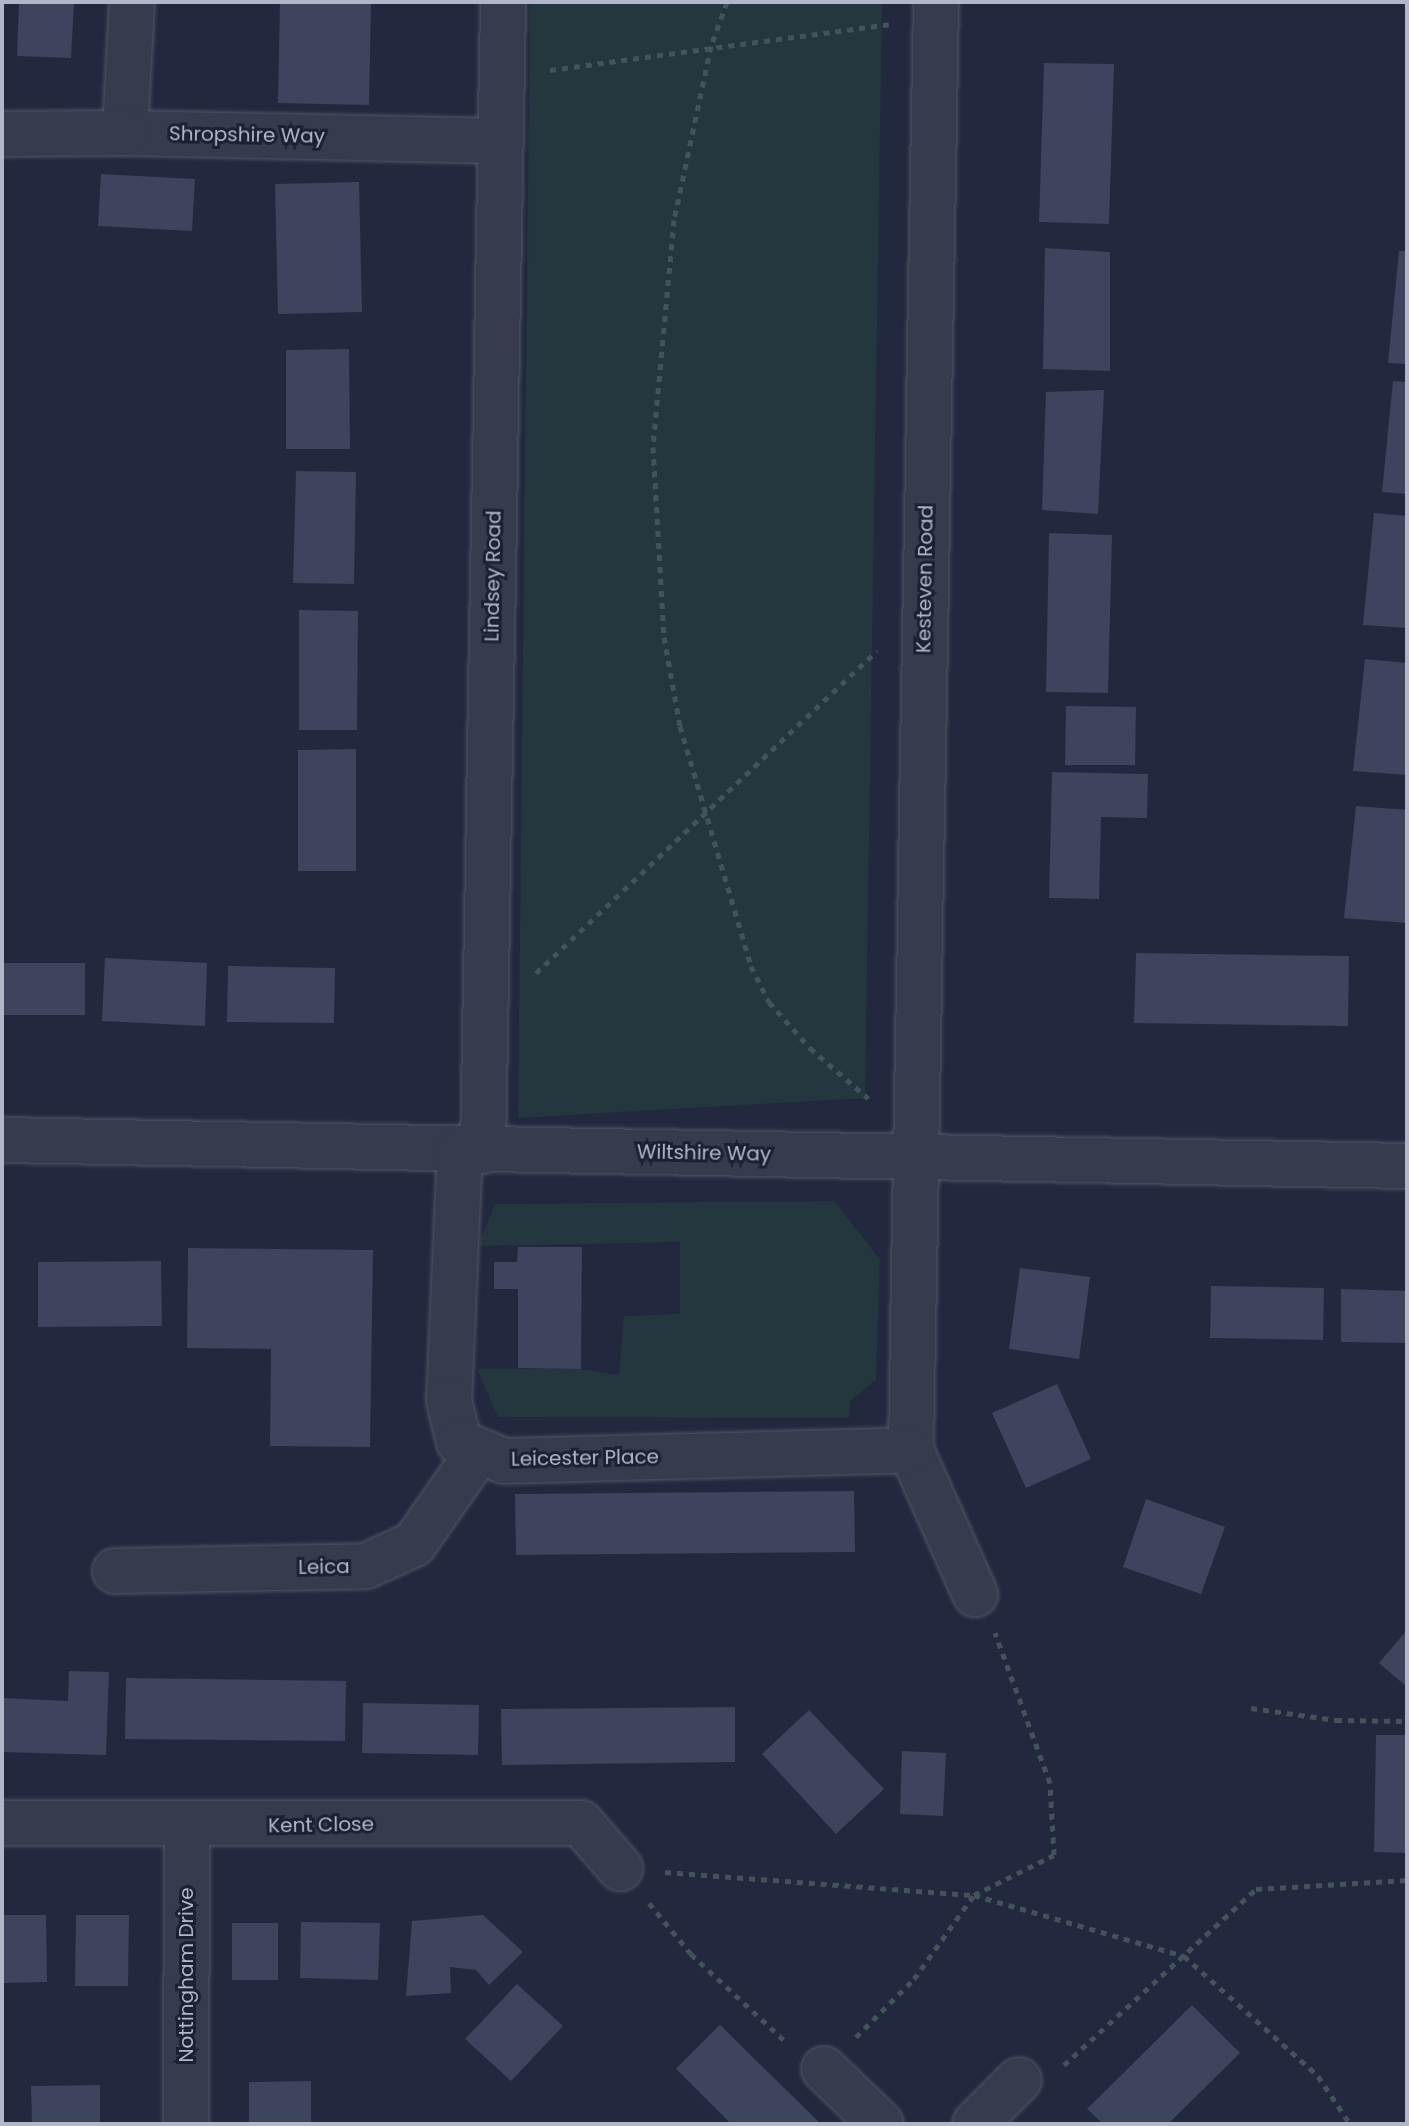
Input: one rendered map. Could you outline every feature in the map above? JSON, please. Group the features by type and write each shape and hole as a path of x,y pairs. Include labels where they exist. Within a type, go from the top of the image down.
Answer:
{"street":[{"path":"125,133 132,2"},
{"name":"Lindsey Road","path":"471,1150 486,1019 503,2"},
{"name":"Kesteven Road","path":"920,1156 924,605 936,10"},
{"name":"Shropshire Way","path":"2,134 125,133 501,141"},
{"name":"Wiltshire Way","path":"2,1140 1407,1166"},
{"path":"471,1150 449,1401 459,1442 479,1451"},
{"path":"920,1156 911,1450 975,1594"},
{"name":"Leicester Place","path":"479,1451 504,1461 911,1450"},
{"name":"Leica","path":"115,1571 366,1566 414,1544 479,1451"},
{"name":"Kent Close","path":"2,1823 187,1827 581,1823 620,1868"},
{"name":"Nottingham Drive","path":"186,2124 187,1827"},
{"path":"824,2069 881,2124"},
{"path":"975,2124 1019,2080"}],"path":[{"path":"727,2 711,46 674,220 653,447 664,637 705,818 751,966 769,1002 865,1098"},
{"path":"502,77 936,10"},
{"path":"486,1019 705,818 924,605"},
{"path":"824,2069 914,1979 974,1895 1054,1855 1050,1783 1009,1660 975,1594"},
{"path":"1251,1708 1336,1720 1407,1721"},
{"path":"620,1868 974,1895 1184,1956 1318,2076 1350,2124"},
{"path":"620,1868 691,1954 771,2032"},
{"path":"1019,2080 1043,2084 1256,1889 1407,1880"}],"shaded area":[{"path":"530,2 882,2 865,1098 518,1118"},
{"path":"834,1201 880,1259 876,1380 850,1401 849,1418 498,1417 477,1369 581,1369 619,1375 624,1316 680,1314 680,1242 478,1246 495,1204"}],"building":[{"path":"19,2 74,2 71,58 17,56"},
{"path":"280,2 371,2 369,105 278,103"},
{"path":"1044,63 1114,64 1109,224 1039,222"},
{"path":"101,174 195,179 192,231 98,226"},
{"path":"359,182 362,312 278,314 275,184"},
{"path":"1045,248 1110,252 1110,371 1043,369"},
{"path":"1399,251 1407,251 1407,364 1388,363"},
{"path":"349,349 350,449 286,449 286,350"},
{"path":"1393,381 1407,382 1407,494 1382,492"},
{"path":"1104,390 1098,514 1042,510 1046,392"},
{"path":"296,471 356,472 354,584 293,583"},
{"path":"1374,513 1407,516 1407,628 1363,625"},
{"path":"1049,533 1112,535 1108,693 1046,692"},
{"path":"299,610 358,611 357,730 299,730"},
{"path":"1365,659 1407,663 1407,775 1353,771"},
{"path":"1066,706 1136,707 1135,765 1065,765"},
{"path":"356,749 356,871 298,871 298,750"},
{"path":"1052,772 1148,774 1147,818 1101,817 1099,899 1049,898"},
{"path":"1356,806 1407,810 1407,923 1344,918"},
{"path":"1136,953 1349,956 1348,1026 1134,1023"},
{"path":"105,958 207,963 205,1026 102,1021"},
{"path":"2,963 85,963 85,1015 2,1015"},
{"path":"228,966 335,968 334,1023 227,1022"},
{"path":"518,1247 582,1247 581,1369 518,1368 518,1289 494,1289 494,1262 517,1262"},
{"path":"188,1248 373,1250 370,1447 270,1446 271,1349 187,1348"},
{"path":"161,1261 162,1326 38,1327 38,1262"},
{"path":"1020,1268 1090,1277 1079,1359 1009,1349"},
{"path":"1211,1286 1324,1288 1323,1340 1210,1338"},
{"path":"1341,1289 1407,1291 1407,1343 1341,1342"},
{"path":"1057,1384 1091,1459 1026,1488 992,1413"},
{"path":"854,1491 855,1552 516,1555 515,1494"},
{"path":"1146,1499 1225,1527 1201,1594 1123,1567"},
{"path":"1407,1630 1407,1687 1379,1663"},
{"path":"69,1671 109,1672 106,1755 2,1752 2,1698 68,1701"},
{"path":"126,1678 346,1681 345,1741 125,1739"},
{"path":"363,1703 479,1705 478,1755 362,1753"},
{"path":"735,1707 735,1762 502,1765 501,1709"},
{"path":"809,1710 884,1789 836,1834 762,1754"},
{"path":"1376,1735 1407,1735 1407,1853 1374,1852"},
{"path":"902,1751 946,1753 943,1816 900,1814"},
{"path":"2,1915 46,1915 47,1982 2,1983"},
{"path":"76,1915 129,1915 128,1986 75,1986"},
{"path":"483,1915 523,1952 489,1985 476,1970 450,1967 451,1993 406,1996 412,1921"},
{"path":"301,1922 380,1923 378,1980 300,1978"},
{"path":"232,1923 278,1923 278,1980 232,1980"},
{"path":"517,1984 563,2026 511,2081 465,2039"},
{"path":"1192,2005 1240,2053 1168,2124 1103,2124 1087,2109"},
{"path":"720,2025 821,2124 731,2124 676,2069"},
{"path":"311,2081 311,2124 249,2124 249,2082"},
{"path":"100,2085 100,2124 32,2124 31,2086"}]}
